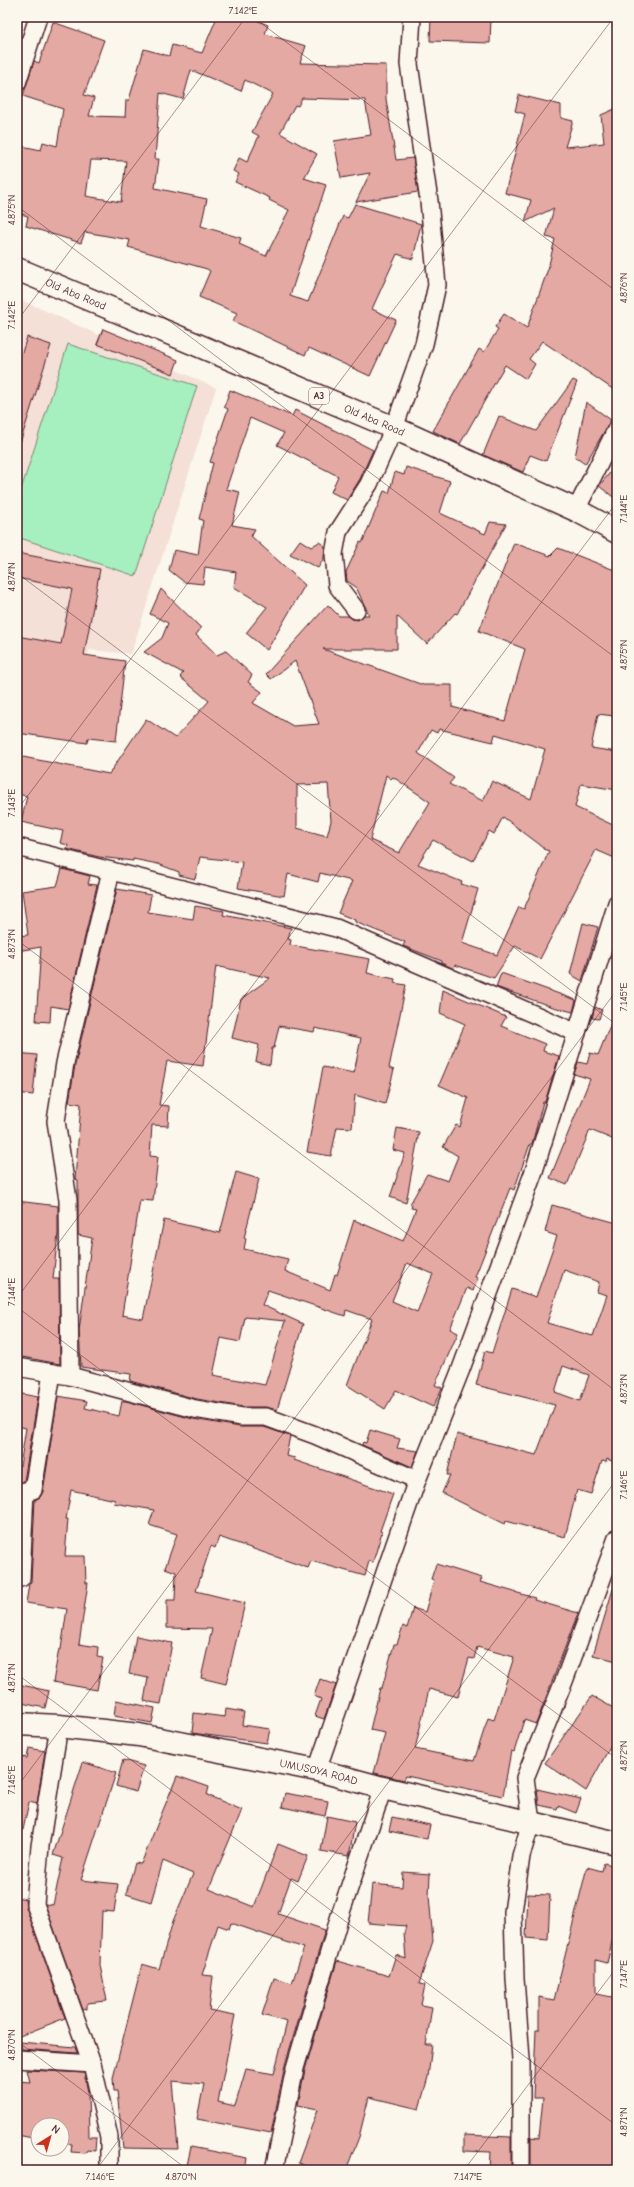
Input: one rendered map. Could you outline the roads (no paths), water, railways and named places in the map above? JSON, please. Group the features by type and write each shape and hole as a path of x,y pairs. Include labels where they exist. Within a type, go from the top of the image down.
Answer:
{"main road":[{"name":"Old Aba Road","path":"17,269 394,428 576,510 617,532"},
{"name":"UMUSOYA ROAD","path":"17,1724 59,1726 139,1735 317,1770 382,1788 617,1843"}],"street":[{"path":"17,83 38,17"},
{"path":"356,610 337,585 334,554 338,532 369,484 394,428 424,344 437,285 429,201 409,64 412,17"},
{"path":"576,510 617,428"},
{"path":"17,847 336,928 577,1033"},
{"path":"70,1376 68,1200 56,1121 65,1064 111,870"},
{"path":"317,1770 417,1480 461,1369 534,1170 617,903"},
{"path":"17,1367 70,1376 196,1409 242,1417 266,1417 315,1435 417,1480"},
{"path":"17,1578 21,1578 25,1491 34,1490 52,1373"},
{"path":"521,2170 521,2059 515,1979 513,1912 521,1856 531,1822 525,1778 564,1681 617,1538"},
{"path":"59,1726 40,1846 35,1904 92,2064 109,2137 109,2170"},
{"path":"274,2170 295,2068 341,1912 382,1788"},
{"path":"17,2059 92,2064"}]}
